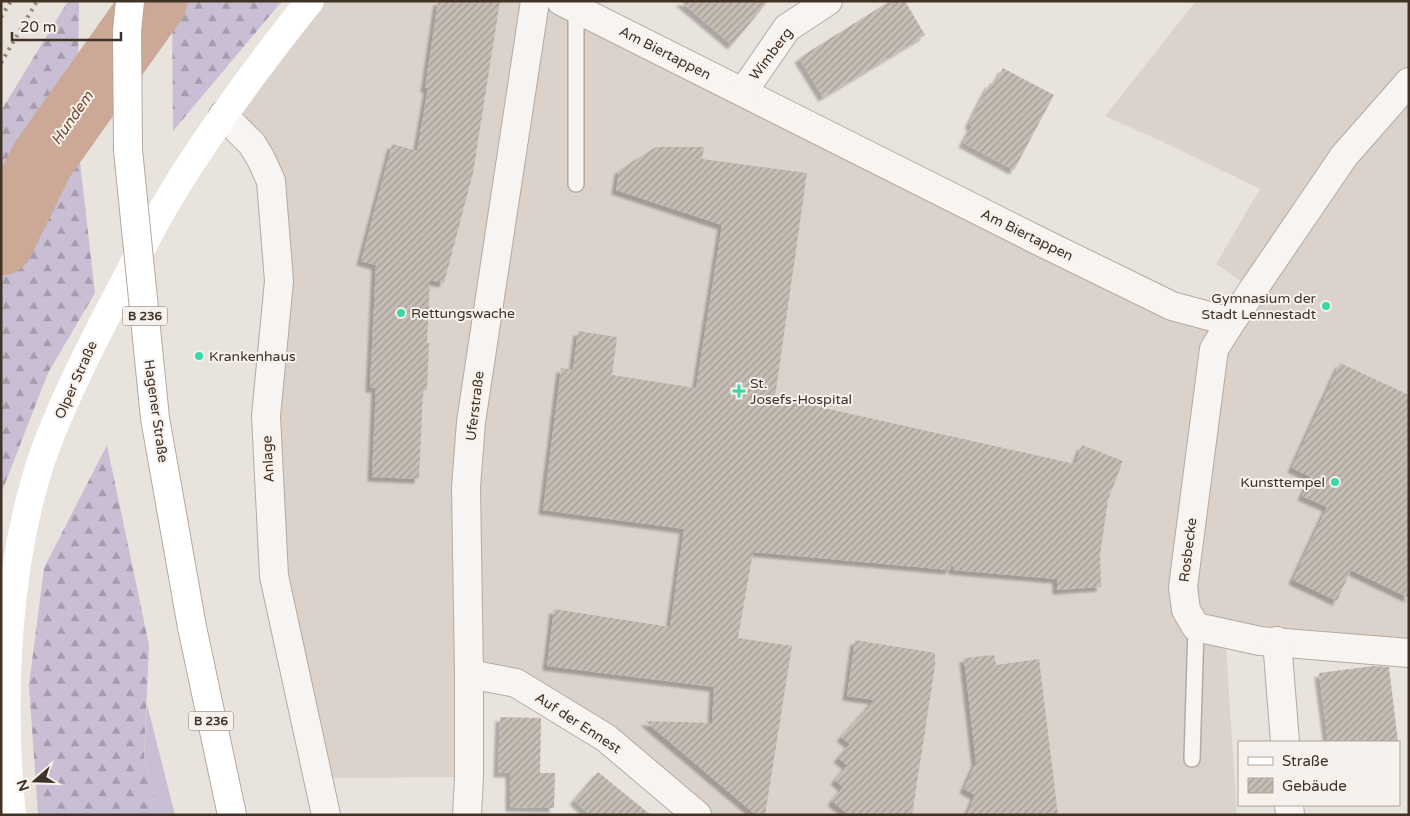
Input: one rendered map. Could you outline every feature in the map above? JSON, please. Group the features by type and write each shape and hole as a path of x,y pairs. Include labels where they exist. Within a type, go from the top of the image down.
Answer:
{"main road":[{"name":"Hagener Straße","path":"130,1 127,31 128,150 155,418 192,627 232,815"},
{"name":"Olper Straße","path":"12,815 6,778 3,721 10,601 22,534 46,448 81,364 166,202 223,115 310,1"}],"street":[{"name":"Uferstraße","path":"467,815 470,674 466,487 471,422 535,1"},
{"name":"Wimberg","path":"742,92 787,28 828,1"},
{"name":"Am Biertappen","path":"568,5 1172,306 1231,322"},
{"path":"1231,322 1344,156 1409,82"},
{"name":"Anlage","path":"223,115 252,144 271,181 279,281 266,416 274,576 326,815"},
{"name":"Rosbecke","path":"1196,627 1186,610 1183,587 1214,348 1231,322"},
{"path":"1196,627 1260,640 1409,653"},
{"path":"1277,641 1285,741"},
{"name":"Auf der Ennest","path":"470,674 516,683 606,738 697,815"}],"lane":[{"path":"568,5 576,184"},
{"path":"1192,760 1196,627"}],"shaded area":[{"name":"St. Josefs-Hospital","path":"310,1 561,1 1231,322 1254,290 1216,264 1260,189 1105,116 1196,1 1409,1 1409,639 1290,630 1266,626 1260,641 1225,633 1237,815 697,815 606,738 470,674 469,777 318,778 274,576 273,198 223,115"}],"green space":[{"path":"68,1 79,1 77,136 95,293 48,373 1,494 1,111"},
{"path":"172,1 282,1 173,131"},
{"path":"107,445 149,645 144,758 160,815 38,815 29,685 44,568"},
{"path":"147,704 175,815 160,815 144,758"}],"building":[{"path":"438,1 500,1 473,173 444,283 430,280 427,390 423,390 419,479 372,477 376,388 370,388 376,265 361,261 392,144 417,151 428,88 425,88"},
{"path":"680,1 768,1 732,45"},
{"path":"890,1 905,1 925,35 823,97 799,58"},
{"path":"1003,68 1054,95 1014,170 963,143 972,126 969,124 990,83 994,85"},
{"path":"656,147 704,147 702,159 807,173 775,397 1075,464 1082,445 1123,461 1108,500 1100,555 1101,587 1057,590 1057,579 953,570 953,566 951,566 950,570 753,552 738,638 792,646 765,815 756,815 645,721 712,723 714,687 547,666 554,609 670,627 684,529 543,510 561,368 573,370 578,331 617,337 612,375 696,388 722,225 616,190 619,170"},
{"name":"Kunsttempel","path":"1340,363 1409,395 1409,598 1351,570 1337,601 1293,580 1327,507 1302,496 1311,477 1292,468"},
{"path":"855,640 935,653 935,666 912,815 849,815 832,801 843,787 835,780 847,765 838,758 850,744 841,737 874,700 847,696"},
{"path":"994,655 996,665 1039,659 1058,815 967,815 975,795 964,789 976,762 964,658"},
{"path":"1373,666 1389,667 1398,741 1328,741 1319,673"},
{"path":"500,717 541,718 540,773 555,773 554,808 510,807 510,773 498,773"},
{"path":"598,772 651,815 590,815 574,800"}],"waterway":[{"name":"Hundem","path":"1,243 42,160 155,1"}],"railway":[{"path":"1,17 11,1"},
{"path":"1,63 37,1"}],"place":[{"name":"Gymnasium der Stadt Lennestadt","path":"1326,306"},
{"name":"Rettungswache","path":"401,313"},
{"name":"Krankenhaus","path":"199,356"},
{"name":"St. Josefs-Hospital","path":"739,391"},
{"name":"Kunsttempel","path":"1335,482"}]}
